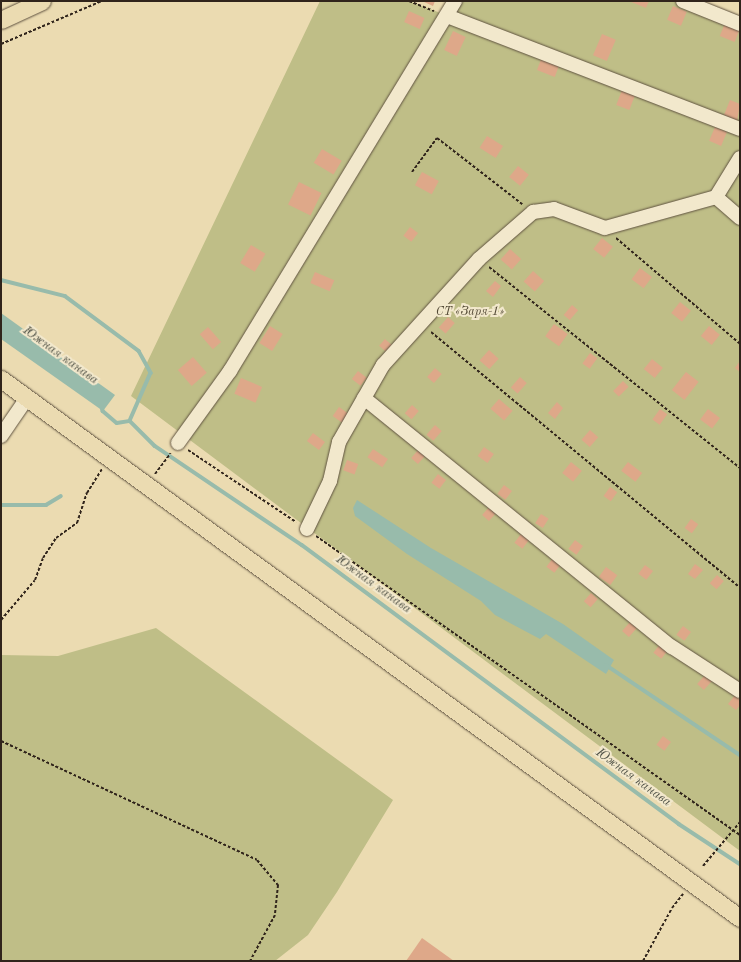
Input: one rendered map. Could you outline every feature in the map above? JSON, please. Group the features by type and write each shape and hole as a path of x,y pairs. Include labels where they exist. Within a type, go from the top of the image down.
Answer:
{"main road":[{"path":"1,20 42,1"},
{"path":"1,379 740,918"}],"street":[{"path":"178,443 230,371 448,16 455,1"},
{"path":"683,1 740,24"},
{"path":"448,16 740,129"},
{"path":"307,529 330,481 339,442 384,365 479,259 533,212 554,209 605,228 716,197 740,158"},
{"path":"716,197 740,218"},
{"path":"1,436 28,398"},
{"path":"364,398 672,647 740,691"}],"path":[{"path":"1,44 102,1"},
{"path":"409,1 448,16"},
{"path":"412,172 437,138 533,212"},
{"path":"605,228 740,344"},
{"path":"479,259 740,468"},
{"path":"421,323 740,588"},
{"path":"161,466 178,443 307,529 740,835"},
{"path":"1,620 35,580 43,558 56,538 77,523 87,493 103,466"},
{"path":"1,741 257,860 278,885 275,915 250,961"},
{"path":"703,866 740,822"},
{"path":"643,961 672,908 686,890"}],"green space":[{"name":"СТ «Заря-1»","path":"320,1 409,1 443,14 451,1 678,1 740,27 740,851 131,396"},
{"path":"156,628 393,800 337,892 308,935 275,961 1,961 1,655 58,656"}],"water":[{"path":"1,313 115,395 103,411 1,339"},
{"path":"357,500 431,548 563,624 614,660 606,674 546,634 540,639 495,615 481,601 407,554 355,516 353,508"}],"building":[{"path":"422,1 435,1 433,6"},
{"path":"629,1 649,1 646,8"},
{"path":"673,6 687,12 681,26 667,20"},
{"path":"409,11 425,18 420,29 404,22"},
{"path":"725,23 740,29 735,42 720,36"},
{"path":"453,31 466,37 457,56 444,50"},
{"path":"602,34 616,40 607,61 593,55"},
{"path":"542,57 560,64 555,77 537,70"},
{"path":"622,90 635,95 629,110 616,105"},
{"path":"730,100 740,104 737,121 724,115"},
{"path":"715,127 727,132 721,146 709,141"},
{"path":"487,136 503,146 496,158 480,148"},
{"path":"322,149 342,161 333,175 314,163"},
{"path":"518,166 529,175 520,186 509,177"},
{"path":"422,172 439,181 432,194 415,185"},
{"path":"299,182 321,193 311,215 288,204"},
{"path":"410,227 418,233 411,242 403,236"},
{"path":"602,238 613,247 604,258 593,249"},
{"path":"251,245 266,254 255,272 240,263"},
{"path":"510,249 521,259 512,269 501,259"},
{"path":"640,268 652,277 644,288 632,279"},
{"path":"533,271 544,281 535,291 524,281"},
{"path":"315,272 334,280 330,291 310,283"},
{"path":"495,281 501,286 493,297 486,291"},
{"path":"680,302 691,311 682,322 671,313"},
{"path":"572,305 578,310 570,320 564,315"},
{"path":"448,317 455,323 446,333 439,328"},
{"path":"554,324 568,334 559,346 545,336"},
{"path":"270,326 283,334 272,351 259,343"},
{"path":"709,326 720,335 712,345 701,336"},
{"path":"208,327 221,342 213,349 200,334"},
{"path":"385,339 393,346 387,353 379,346"},
{"path":"489,350 499,359 489,369 480,360"},
{"path":"590,353 597,358 590,369 582,364"},
{"path":"193,357 207,373 192,386 178,370"},
{"path":"652,359 663,368 655,378 644,369"},
{"path":"740,361 740,372 735,368"},
{"path":"435,368 442,374 434,383 427,377"},
{"path":"358,371 367,378 361,386 352,379"},
{"path":"686,372 699,382 684,400 672,390"},
{"path":"520,377 527,383 518,393 511,388"},
{"path":"241,378 262,387 256,403 234,394"},
{"path":"623,381 629,387 619,397 613,391"},
{"path":"499,399 513,411 504,421 490,409"},
{"path":"557,402 563,408 555,419 548,413"},
{"path":"412,405 419,411 412,419 405,413"},
{"path":"339,407 349,414 343,423 333,416"},
{"path":"660,409 667,414 660,425 652,420"},
{"path":"708,409 720,418 712,428 700,419"},
{"path":"435,425 442,431 433,441 426,435"},
{"path":"590,430 598,437 590,447 581,440"},
{"path":"313,433 325,442 319,450 307,441"},
{"path":"484,447 494,454 488,463 478,456"},
{"path":"373,449 388,459 382,467 367,457"},
{"path":"419,449 426,455 418,464 411,458"},
{"path":"347,460 358,464 355,474 343,470"},
{"path":"571,462 582,471 573,482 562,473"},
{"path":"628,462 642,473 635,482 621,471"},
{"path":"438,474 446,480 439,489 431,483"},
{"path":"504,485 512,491 505,500 497,494"},
{"path":"610,487 617,492 611,501 604,496"},
{"path":"490,506 497,512 489,521 482,515"},
{"path":"541,514 549,519 543,528 535,523"},
{"path":"691,519 698,524 692,533 685,528"},
{"path":"521,534 529,540 522,549 514,543"},
{"path":"575,540 583,546 576,555 568,549"},
{"path":"553,558 561,564 554,573 546,567"},
{"path":"695,564 703,570 695,579 688,574"},
{"path":"645,565 653,571 646,580 638,574"},
{"path":"606,567 617,575 610,585 599,577"},
{"path":"717,575 724,581 717,589 710,583"},
{"path":"591,593 598,599 591,607 584,601"},
{"path":"630,622 637,628 629,637 622,631"},
{"path":"683,626 691,632 684,641 676,635"},
{"path":"660,644 668,650 661,659 653,653"},
{"path":"705,675 712,681 704,690 697,684"},
{"path":"735,695 740,699 740,705 736,710 728,704"},
{"path":"663,736 671,742 664,751 656,745"},
{"path":"422,938 454,961 406,961"}],"waterway":[{"path":"1,280 65,296 139,351 151,373 130,421"},
{"name":"Южная канава","path":"102,407 103,411 117,423 130,421 155,446 302,545 679,824 740,864"},
{"path":"1,505 46,505 61,496"},
{"path":"606,665 740,755"}]}
